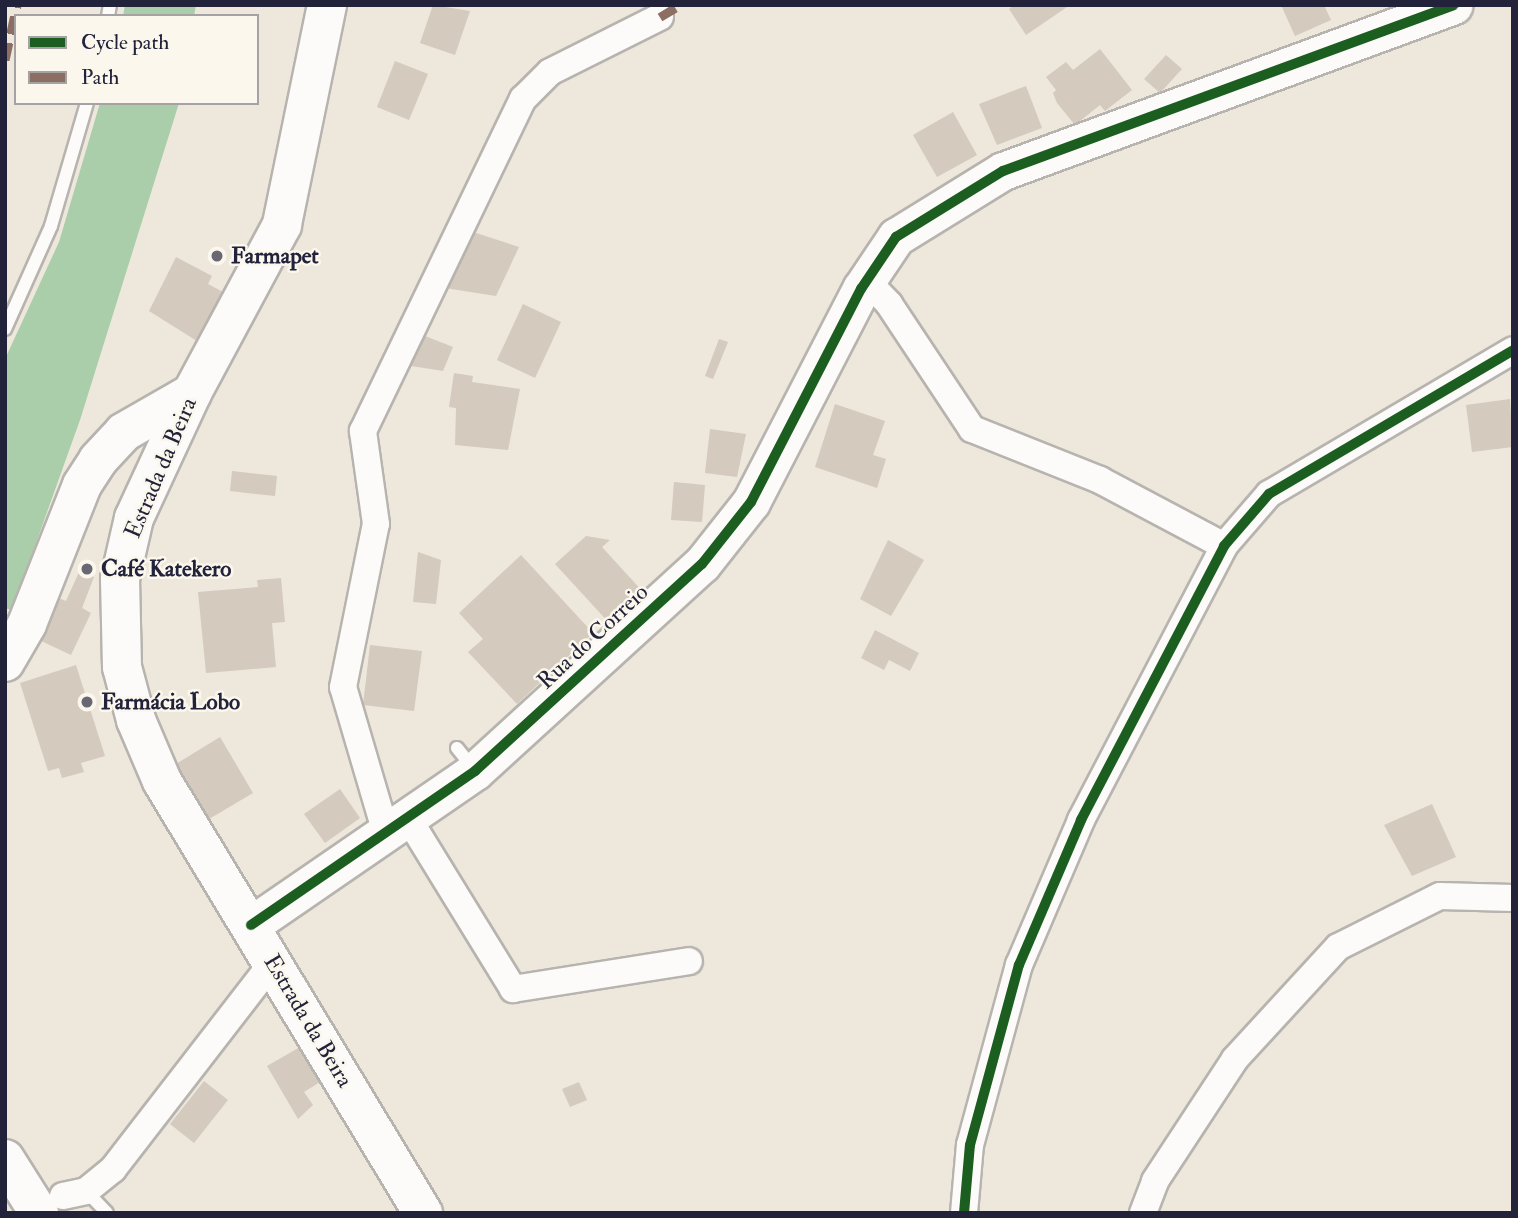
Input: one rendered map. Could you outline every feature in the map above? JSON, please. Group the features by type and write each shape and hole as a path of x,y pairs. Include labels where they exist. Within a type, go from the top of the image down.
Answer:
{"main road":[{"name":"Estrada da Beira","path":"327,5 282,225 192,393 152,485 134,518 120,579 122,667 136,720 162,781 423,1213"},
{"path":"5,662 27,624 82,485 124,432 192,393"},
{"path":"124,432 142,455 152,485"},
{"path":"5,1159 62,1200"}],"street":[{"name":"Rua do Correio","path":"251,925 397,825 466,759 702,564 751,502 864,285 895,237 1003,171 1452,5"},
{"path":"660,17 535,82 498,147 363,431 376,524 343,687 397,825 513,989 689,961"},
{"path":"864,285 889,304 972,429 1100,480 1224,546"},
{"path":"964,1213 970,1145 1019,965 1081,820 1224,546 1269,494 1513,351"},
{"path":"1143,1213 1155,1181 1235,1059 1338,947 1440,896 1513,898"},
{"path":"62,1200 113,1169 272,963"}],"lane":[{"path":"5,329 51,226 86,105"},
{"path":"62,1200 107,1213"}],"green space":[{"path":"125,5 196,5 194,14 123,14"},
{"path":"99,105 178,105 80,420 12,610 5,608 5,359 59,242"}],"building":[{"path":"433,5 470,11 455,55 420,43"},
{"path":"1014,5 1070,5 1026,35 1009,9"},
{"path":"1281,5 1324,5 1331,20 1295,36"},
{"path":"1100,49 1132,90 1105,111 1100,105 1075,125 1057,103 1053,93 1056,90 1046,77 1066,62 1073,70"},
{"path":"1166,55 1182,69 1160,93 1144,79"},
{"path":"395,61 428,74 409,120 377,107"},
{"path":"1026,86 1042,128 997,145 979,104"},
{"path":"953,112 977,155 937,177 913,135"},
{"path":"473,232 519,247 496,296 445,288"},
{"path":"176,257 212,276 208,284 223,292 197,341 149,311"},
{"path":"523,304 561,322 535,378 497,360"},
{"path":"420,334 453,347 443,371 405,365"},
{"path":"719,339 728,342 713,379 705,376"},
{"path":"454,373 473,376 472,382 520,389 508,450 455,445 456,408 449,407"},
{"path":"1510,399 1513,447 1472,452 1466,405"},
{"path":"835,404 885,421 873,455 886,459 877,488 815,467"},
{"path":"710,429 746,434 737,477 705,473"},
{"path":"232,471 277,476 275,496 230,491"},
{"path":"674,482 705,485 702,522 671,520"},
{"path":"586,536 610,540 602,547 645,594 611,625 555,564"},
{"path":"888,540 924,560 891,616 860,599"},
{"path":"418,552 441,560 436,604 413,602"},
{"path":"521,555 593,633 517,704 468,652 483,639 459,613"},
{"path":"80,570 94,577 82,608 91,613 71,655 37,639 56,597 66,601"},
{"path":"281,578 285,622 272,623 276,667 206,673 198,592 258,587 257,580"},
{"path":"875,630 919,653 910,671 889,660 884,670 861,658"},
{"path":"370,645 422,651 414,711 363,705"},
{"path":"76,665 105,756 81,763 84,772 62,778 59,768 48,771 20,683"},
{"path":"220,737 253,793 209,819 176,764"},
{"path":"340,789 360,818 325,843 304,814"},
{"path":"1432,804 1456,857 1412,876 1384,825"},
{"path":"300,1047 320,1082 304,1092 313,1105 298,1119 267,1066"},
{"path":"204,1081 228,1100 194,1143 170,1124"},
{"path":"579,1082 587,1100 570,1107 562,1089"}],"marked path":[{"path":"15,14 17,5"},
{"path":"660,17 680,5"},
{"path":"5,60 14,19"}],"cycle path":[{"path":"251,925 475,771 702,564 751,502 861,289 896,237 1003,171 1453,5"},
{"path":"964,1213 970,1145 1019,965 1081,820 1224,546 1269,494 1513,350"}],"place":[{"name":"Farmapet","path":"217,256"},
{"name":"Café Katekero","path":"87,569"},
{"name":"Farmácia Lobo","path":"87,702"}]}
